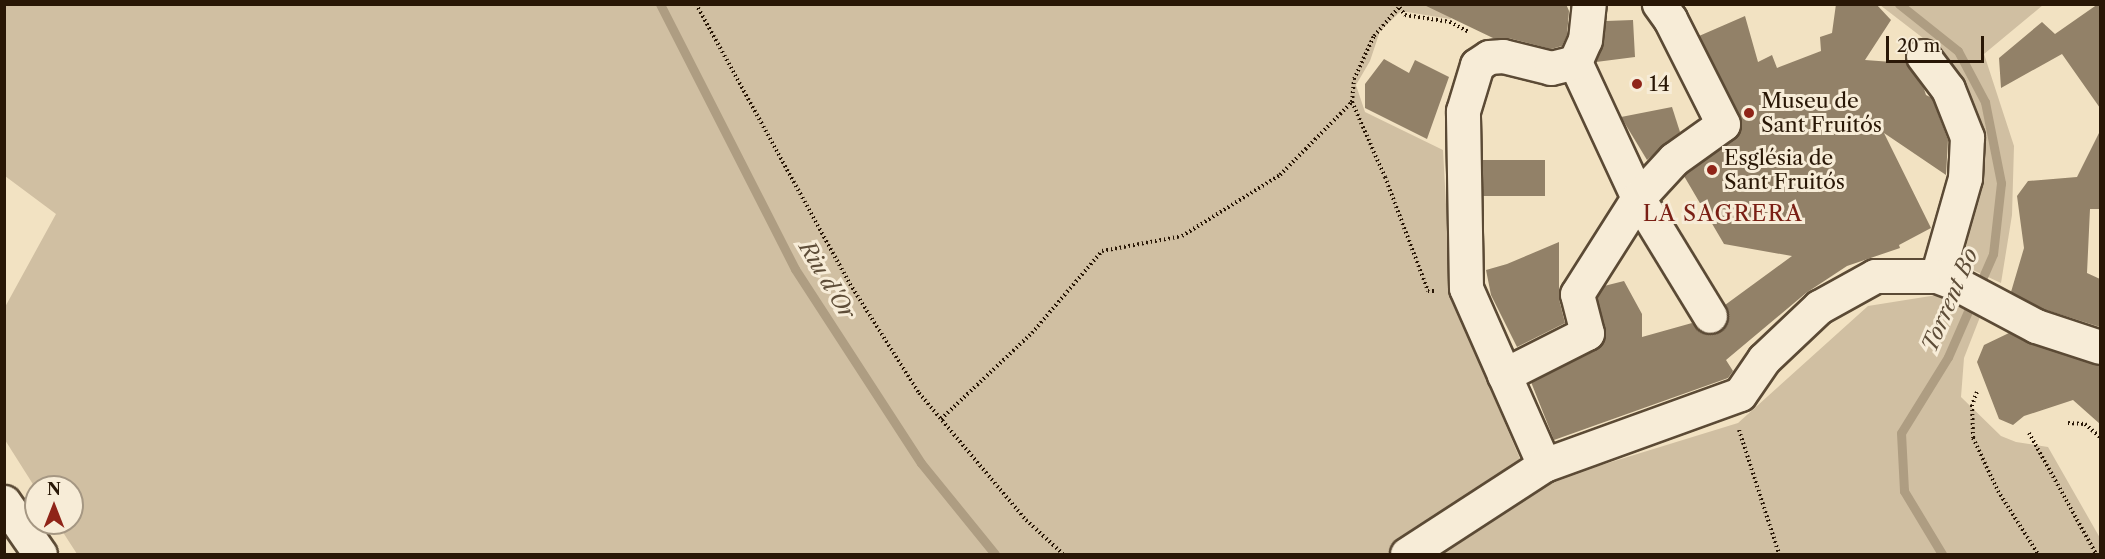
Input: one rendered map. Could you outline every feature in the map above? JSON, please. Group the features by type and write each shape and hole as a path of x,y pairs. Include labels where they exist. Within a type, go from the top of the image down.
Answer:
{"street":[{"path":"1589,4 1585,40 1575,62 1634,187 1710,316"},
{"path":"1504,375 1587,333 1577,294 1634,187 1723,124 1670,19 1659,4"},
{"path":"1544,465 1466,288 1463,111 1477,64 1489,57 1503,56 1551,68 1575,62"},
{"path":"1923,56 1948,89 1967,137 1965,178 1946,279"},
{"path":"1407,555 1544,465 1740,394 1764,359 1819,307 1875,276 1946,279 2036,326 2100,348"},
{"path":"4,502 40,555"}],"path":[{"path":"696,4 850,284 919,393 1026,520 1062,555"},
{"path":"1466,288 1428,291 1385,177 1352,102 1354,79 1374,36 1397,6 1405,15 1450,22 1472,34 1482,40 1489,57"},
{"path":"941,419 1032,333 1102,251 1182,236 1280,175 1352,102"},
{"path":"1977,392 1972,405 1973,438 1998,491 2038,555"},
{"path":"1729,398 1779,555"},
{"path":"2068,423 2085,424 2100,437"},
{"path":"2029,433 2096,555"}],"shaded area":[{"path":"5,5 1468,5 1450,19 1401,11 1380,31 1370,61 1356,85 1365,112 1443,150 1451,296 1520,459 1508,474 1387,554 77,554 65,535 84,535 84,475 27,475 5,440 5,307 56,214 5,176"},
{"path":"1880,5 2043,5 1984,54 2014,146 2012,215 2001,283 1962,265 1982,175 1980,133 1945,55"},
{"path":"1937,295 1980,317 1964,358 1961,397 2001,436 2016,442 2048,447 2100,538 2100,554 1430,554 1543,483 1738,423 1868,306"}],"building":[{"path":"1422,4 1566,4 1569,11 1567,35 1562,46 1551,49 1508,38 1493,38"},
{"path":"1836,4 1876,4 1891,20 1865,60 1906,63 1926,95 1932,98 1948,140 1946,175 1884,133 1931,228 1899,245 1900,248 1847,266 1806,293 1726,360 1733,371 1728,378 1554,440 1531,382 1602,345 1605,329 1597,297 1604,286 1624,281 1642,314 1642,337 1692,323 1701,332 1711,335 1720,332 1727,324 1729,315 1725,305 1792,256 1724,244 1684,176 1734,139 1742,125 1740,116 1699,36 1745,16 1758,62 1772,55 1777,68 1821,51 1820,37 1832,33"},
{"path":"2100,4 2100,108 2062,54 2001,88 1999,58 2042,22 2055,34"},
{"path":"1633,20 1635,57 1596,62 1604,42 1606,21"},
{"path":"1384,59 1409,73 1415,60 1449,77 1427,139 1365,108 1365,84"},
{"path":"1672,107 1680,132 1647,160 1621,117"},
{"path":"2100,131 2100,209 2090,209 2087,273 2100,279 2100,327 2043,309 2011,292 2024,248 2017,196 2028,181 2077,177"},
{"path":"1483,160 1545,160 1545,196 1483,196"},
{"path":"1559,242 1559,299 1565,323 1517,347 1491,295 1486,270 1507,264"},
{"path":"2009,333 2030,344 2100,365 2100,424 2073,400 2024,416 2013,425 1999,419 1977,362 1984,345"}],"waterway":[{"name":"Riu d'Or","path":"660,4 795,269 921,463 995,554"},
{"name":"Torrent Bo","path":"1899,4 1958,51 1985,102 2001,183 1993,254 1948,357 1901,433 1904,491 1942,554"}],"place":[{"name":"14","path":"1637,84"},
{"name":"Museu de Sant Fruitós","path":"1749,113"},
{"name":"Església de Sant Fruitós","path":"1712,170"}],"district":[{"name":"LA SAGRERA","path":"1723,214"}]}
